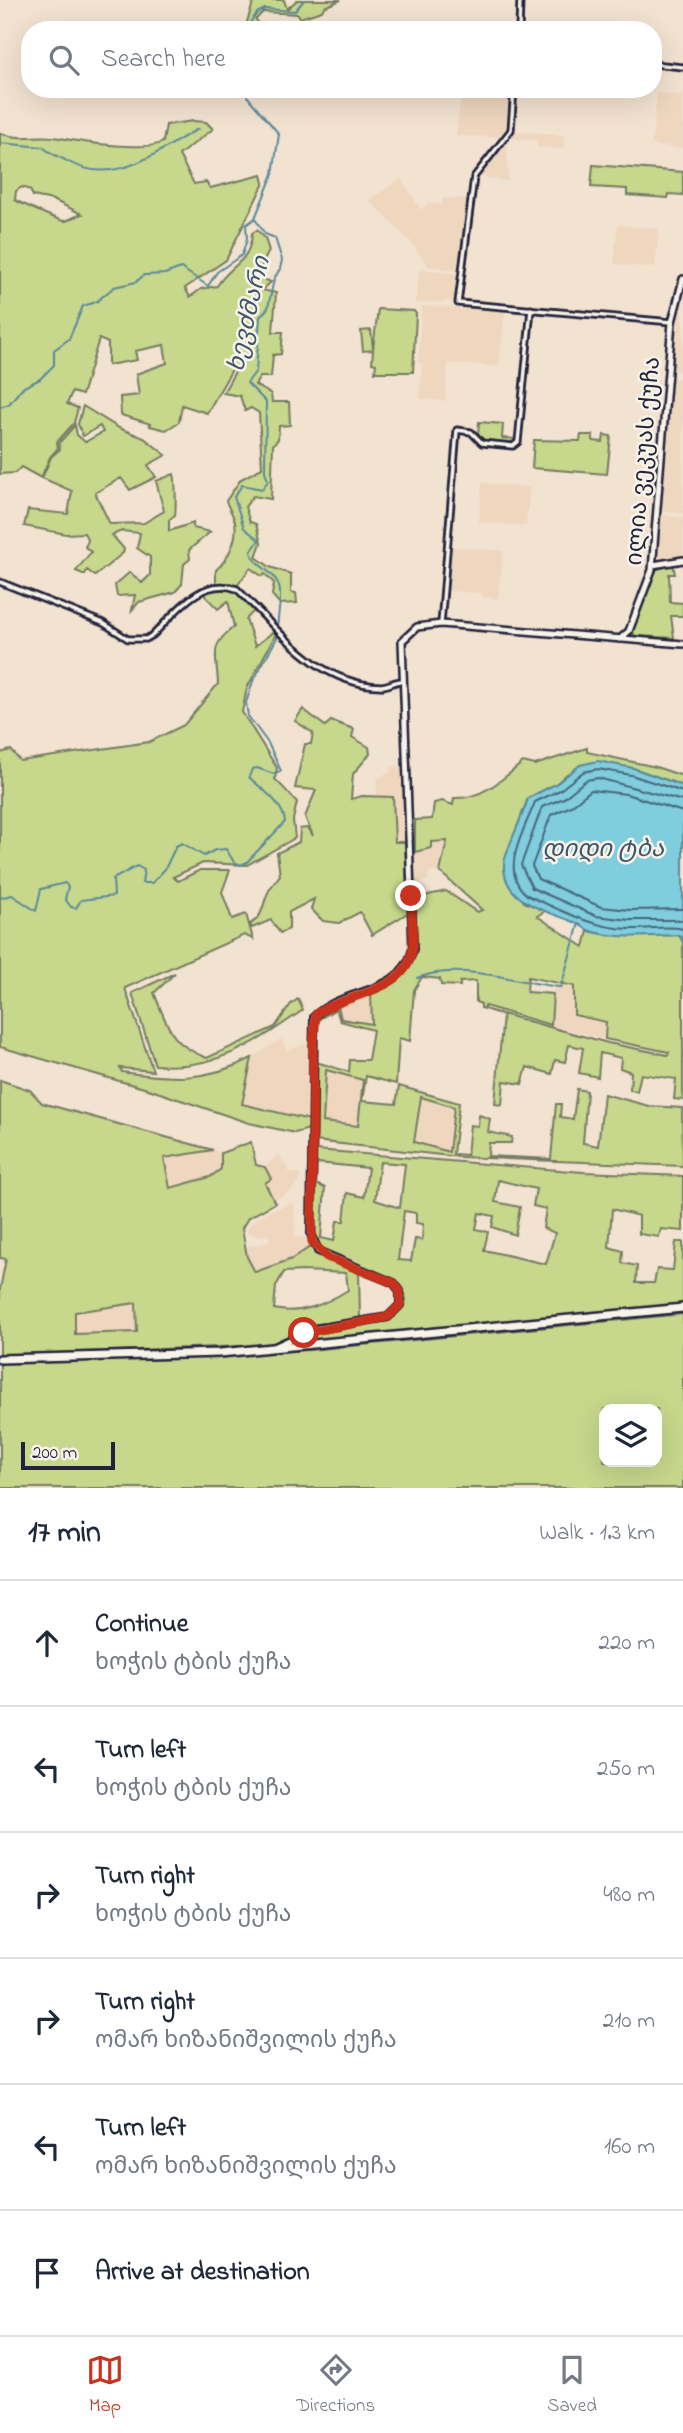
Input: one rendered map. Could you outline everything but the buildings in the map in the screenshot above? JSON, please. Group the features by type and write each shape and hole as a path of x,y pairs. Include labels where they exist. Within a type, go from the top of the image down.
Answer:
{"highway":[{"path":"0,1359 183,1354 273,1348 683,1308"}],"main road":[{"name":"ილია ვეკუას ქუჩა","path":"629,631 653,565 672,321 683,279"},
{"path":"653,565 683,560"},
{"path":"273,1348 304,1333 388,1317 396,1312 401,1298 394,1283 327,1257 312,1242 314,1017 330,1007 398,977 410,960 413,949 401,650 406,635 424,624 441,624 683,644"},
{"path":"620,639 629,631 635,640"},
{"path":"301,1344 299,1340 304,1333"}],"street":[{"path":"519,21 520,0"},
{"path":"662,65 683,67"},
{"path":"513,98 511,130 474,177 458,303 672,321"},
{"path":"441,624 457,430 471,432 485,444 513,446 518,442 531,309"},
{"path":"0,582 103,623 128,639 146,639 153,635 202,589 228,586 237,589 288,643 333,675 347,682 370,685 387,685 402,681"}],"shaded area":[{"path":"662,94 683,96 683,148 652,145 657,98 662,98"},
{"path":"461,98 511,98 508,131 503,137 456,136"},
{"path":"514,131 564,135 563,149 537,147 537,141 513,138"},
{"path":"507,143 508,181 479,176 481,171"},
{"path":"401,179 421,210 428,203 442,205 443,198 468,199 459,271 428,266 411,242 369,200"},
{"path":"618,225 659,229 655,268 614,264"},
{"path":"420,269 458,274 454,301 415,303"},
{"path":"683,285 683,372 670,370 676,309"},
{"path":"422,306 505,311 499,366 448,363 445,401 420,399 422,363 418,363"},
{"path":"672,378 683,379 683,514 659,510"},
{"path":"482,483 530,487 526,526 479,522"},
{"path":"661,515 683,518 683,556 668,556 658,561 656,558"},
{"path":"449,547 503,551 498,598 482,597 482,593 446,591"},
{"path":"404,766 406,842 395,842 393,797 377,797 377,779 390,772 391,767"},
{"path":"448,841 440,872 428,872 428,881 413,883 411,852 430,842"},
{"path":"554,984 574,986 606,1022 605,1039 551,1025"},
{"path":"371,992 372,1024 341,1019 338,1006"},
{"path":"281,1039 287,1050 311,1043 310,1120 242,1104 252,1058"},
{"path":"326,1070 363,1080 358,1127 323,1122"},
{"path":"421,1097 454,1106 449,1152 414,1142"},
{"path":"213,1150 221,1153 221,1169 210,1177 169,1186 164,1158"},
{"path":"279,1154 289,1172 300,1174 299,1181 291,1191 274,1200 264,1183 271,1179 265,1167"},
{"path":"294,1203 295,1237 309,1237 310,1247 292,1259 255,1273 247,1257 247,1246 263,1244 269,1241 270,1236 247,1234 248,1226 268,1211"},
{"path":"137,1302 137,1332 75,1334 75,1312"}],"green space":[{"path":"254,0 284,0 287,9 297,0 341,0 324,7 322,11 300,18 298,14 263,12 257,21 247,21"},
{"path":"206,122 213,129 179,155 194,184 206,182 210,188 262,175 264,183 226,260 185,288 190,297 201,289 217,286 248,251 252,233 257,230 265,238 269,251 262,265 261,278 271,282 262,290 276,293 273,332 283,332 281,354 273,355 271,377 260,377 255,385 271,394 272,402 289,402 290,425 279,426 278,439 273,445 271,499 253,496 245,507 250,522 256,524 261,543 256,557 270,567 291,574 291,592 296,593 297,603 280,604 272,595 274,583 265,574 262,576 250,568 237,586 216,584 216,570 228,555 236,529 226,501 241,479 262,468 259,413 251,408 245,411 240,396 223,393 237,368 234,366 207,413 182,405 179,422 166,430 121,415 120,397 139,395 136,374 167,363 164,345 135,351 137,360 108,365 108,343 99,339 82,395 72,392 67,404 78,408 74,423 57,442 58,448 50,457 41,478 21,467 15,473 0,474 0,133 17,137 52,137 97,144 143,146 163,142 166,125","holes":["22,187 30,190 33,196 53,200 82,214 62,221 15,200 16,191"]},
{"path":"593,165 683,172 683,195 669,194 668,198 627,195 627,189 591,187"},
{"path":"378,309 414,311 416,314 413,372 375,372 376,364 372,363 373,350 363,351 361,331 371,330 373,349"},
{"path":"83,406 119,428 144,438 166,455 148,465 156,477 130,490 121,478 95,493 110,524 144,523 164,511 156,481 174,474 175,515 169,520 169,531 193,523 193,528 210,532 189,550 190,559 184,564 182,584 175,592 139,602 132,610 135,595 117,596 115,585 130,572 142,583 150,575 150,557 137,548 140,533 122,531 112,535 124,549 123,553 95,576 87,570 85,575 76,571 91,552 85,547 88,540 84,533 66,534 24,526 28,510 68,514 72,491 42,478 51,457 60,449 59,443 75,425 77,435 85,442 103,432 100,426 83,436 78,424"},
{"path":"479,422 503,424 502,438 518,439 513,444 482,442 478,435"},
{"path":"581,435 593,435 593,441 603,442 604,435 611,436 607,474 532,468 534,440 580,441"},
{"path":"673,564 675,574 669,574 670,602 683,603 683,616 671,616 674,638 635,636 633,632 655,570"},
{"path":"227,587 239,593 254,611 246,619 255,646 273,632 276,634 247,688 242,712 277,768 275,779 297,802 293,820 295,838 247,865 203,863 173,877 178,881 200,870 230,870 222,892 232,919 246,914 253,939 244,935 125,988 153,1071 120,1068 122,1072 188,1077 219,1071 252,1058 242,1104 310,1120 309,1129 295,1133 249,1123 151,1090 0,1047 0,753 11,750 20,761 149,742 184,725 218,684 217,646 234,627 228,601 218,609 201,592"},
{"path":"303,709 325,726 331,721 354,729 352,737 369,747 370,754 353,774 351,799 362,796 393,797 395,842 405,842 409,912 372,935 360,912 339,923 323,921 311,909 314,899 289,912 289,929 280,933 271,920 252,928 250,924 260,915 268,892 280,875 277,853 299,842 300,829 307,828 313,836 305,817 316,790 295,788 305,744 311,744 313,733 295,721"},
{"path":"587,748 587,752 656,767 683,776 683,786 633,768 618,766 567,774 556,784 528,798 504,863 524,902 545,911 537,916 584,947 588,931 629,936 679,935 683,942 683,1100 674,1099 676,1079 641,1074 637,1091 630,1090 631,1072 620,1068 621,1058 600,1053 598,1077 579,1073 583,1048 569,1045 565,1062 555,1060 552,1074 527,1067 522,1084 504,1081 502,1105 495,1104 503,1015 485,1009 608,1043 668,1055 669,1052 605,1039 606,1022 574,1015 574,986 528,977 527,992 553,994 551,1025 485,1006 484,1009 481,1008 481,1004 476,1002 476,981 460,982 460,986 441,985 440,979 422,977 414,990 410,1041 399,1038 396,1084 366,1076 362,1101 396,1104 399,1086 459,1103 453,1154 467,1155 470,1125 478,1126 479,1115 490,1119 488,1132 512,1137 511,1143 489,1143 488,1156 551,1159 556,1104 561,1104 560,1117 573,1119 577,1089 587,1091 583,1143 598,1146 604,1094 649,1106 682,1108 683,1166 459,1157 315,1141 316,1017 338,1006 341,1019 372,1024 371,992 401,975 414,956 415,898 446,891 477,912 482,910 440,872 447,841 431,842 431,848 415,852 415,820 432,819 434,803 442,801 453,805 454,798 483,792 523,762 535,765","holes":["336,1009 340,1021 373,1030 368,1060 350,1060 349,1072 316,1062 318,1020","326,1070 363,1080 358,1126 323,1122","421,1097 454,1107 449,1152 414,1142"]},
{"path":"175,973 154,993 167,1025 177,1040 207,1058 275,1027 291,1004 298,999 303,1010 251,1043 216,1059 177,1066 155,1065 132,993"},
{"path":"0,1080 30,1090 42,1103 213,1150 164,1158 170,1188 210,1177 221,1169 221,1153 251,1142 256,1165 265,1167 271,1179 265,1183 275,1203 248,1218 242,1228 247,1257 255,1272 292,1259 310,1247 325,1258 359,1271 360,1319 309,1325 270,1345 0,1355 0,1289 6,1259 0,1258","holes":["284,1272 346,1273 348,1290 313,1307 294,1311 274,1309 276,1286","136,1303 137,1332 75,1334 75,1312"]},
{"path":"316,1150 583,1172 683,1176 683,1231 661,1229 659,1237 639,1234 639,1216 612,1209 609,1247 623,1251 622,1263 637,1266 636,1283 654,1283 657,1269 673,1270 676,1242 683,1242 683,1305 306,1341 308,1333 389,1320 403,1307 405,1295 398,1286 385,1278 327,1254 314,1238 312,1208","holes":["380,1162 405,1164 400,1208 375,1200","317,1163 368,1168 364,1197 347,1193 344,1221 337,1221 334,1241 321,1238 325,1188 316,1184","498,1180 536,1189 533,1206 546,1209 543,1228 555,1233 546,1264 484,1250 488,1232 476,1229 479,1213 494,1216 492,1227 515,1235 520,1207 495,1202","404,1211 416,1213 416,1223 423,1224 422,1240 415,1239 411,1261 398,1260"]},
{"path":"683,1314 683,1488 0,1488 0,1361 310,1350"}],"water":[{"name":"დიდი ტბა","path":"598,761 633,768 683,786 683,942 679,935 625,936 593,932 539,909 510,888 505,877 505,858 528,798 556,784 580,765"}],"waterway":[{"name":"ხევძმარი","path":"251,21 257,13 265,9 295,11 304,0"},
{"name":"ხევძმარი","path":"249,98 279,134 273,174 255,218"},
{"path":"0,143 43,147 83,168 100,171 134,164 198,129"},
{"path":"0,407 9,404 22,388 40,379 54,365 54,350 69,339 83,306 96,302 114,287 136,282 144,275 165,274 181,268 208,286 217,272 242,255 247,239 246,225 254,219"},
{"name":"ხევძმარი","path":"255,219 265,234 275,238 282,260 274,279 268,308 260,317 256,371 247,383 266,402 265,471 268,481 262,489 242,485 234,497 244,528 259,540 251,552 253,557 273,576 279,586 278,630"},
{"name":"ხევძმარი","path":"0,898 12,895 36,911 41,889 65,883 68,887 65,899 71,907 76,908 81,900 114,896 113,879 137,866 144,870 142,883 152,883 165,869 176,846 182,843 204,856 215,850 226,849 234,862 241,865 247,862 285,822 276,802 249,777 252,769 257,768 274,774 281,771 268,743 248,716 246,703 253,681 278,636"},
{"path":"417,978 433,973 470,972 561,987 579,923"}],"route":[{"path":"304,1333 388,1317 396,1312 400,1305 400,1291 394,1283 327,1257 318,1251 312,1242 313,1045 316,1014 389,982 404,970 413,949 411,896"}]}
